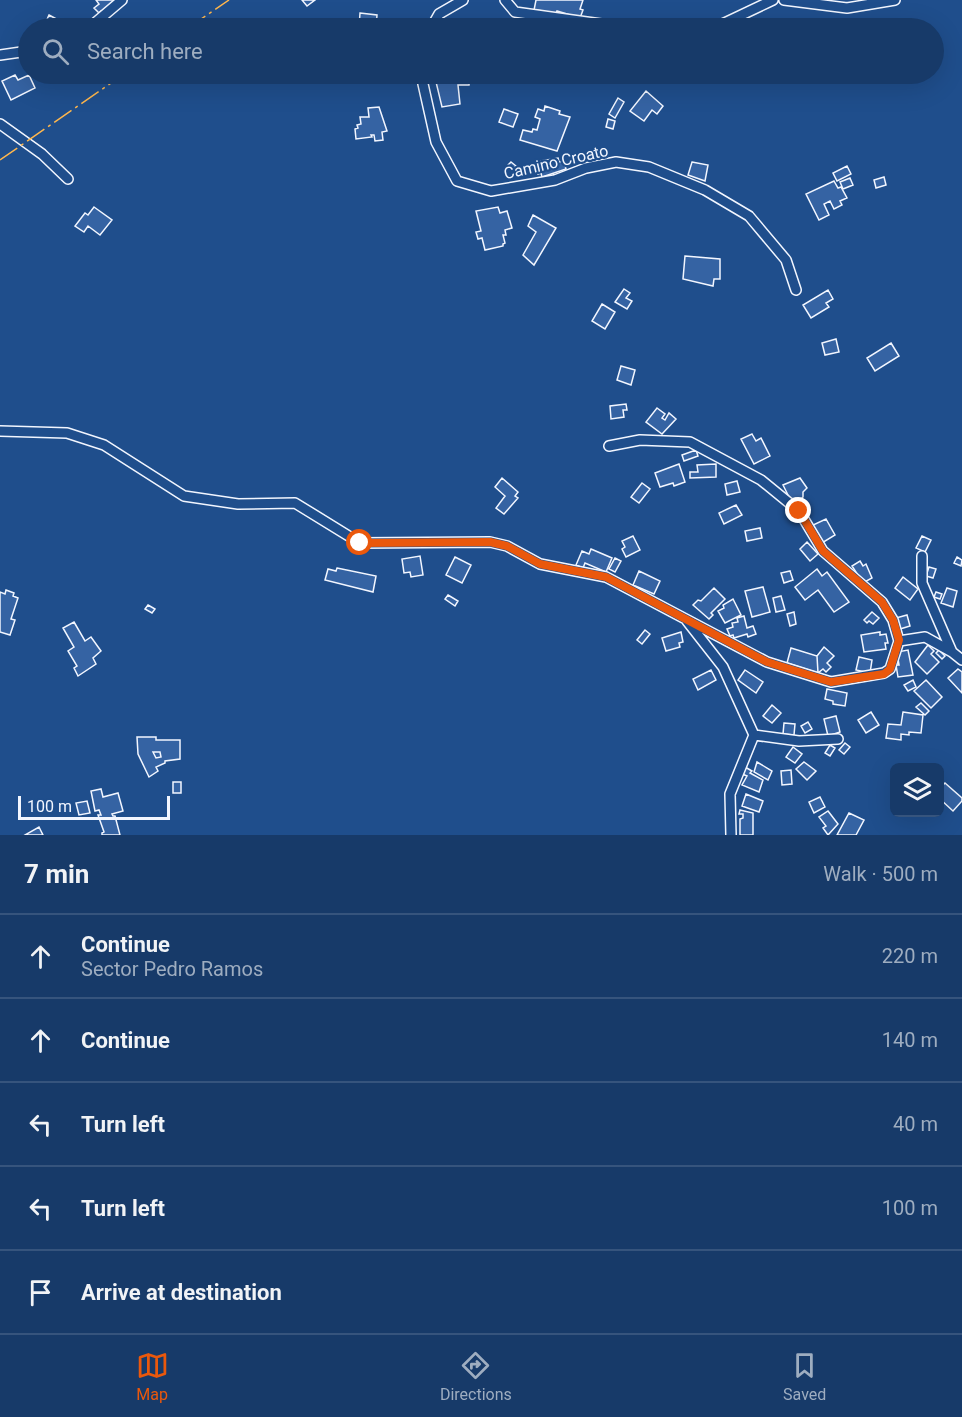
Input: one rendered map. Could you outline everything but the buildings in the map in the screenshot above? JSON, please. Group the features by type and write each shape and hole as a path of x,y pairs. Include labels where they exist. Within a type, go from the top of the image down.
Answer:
{"street":[{"path":"101,18 122,0"},
{"path":"437,18 439,14 463,0"},
{"path":"505,0 515,12 558,18"},
{"path":"735,18 773,0"},
{"path":"784,0 847,8 895,0"},
{"path":"0,55 18,52"},
{"name":"Camino Croato","path":"423,84 436,142 457,181 491,191 555,180 586,168 616,162 649,167 705,190 749,216 786,260 796,290"},
{"path":"0,124 42,154 68,179"},
{"path":"0,431 67,433 104,446 184,496 238,504 295,503 360,543 490,542 507,546 540,564 606,577 767,662 831,682 884,674 890,669 899,640 893,620 882,602 823,551 799,511 760,480 690,442 640,440 609,446"},
{"path":"922,556 922,583 952,652"},
{"path":"683,617 723,667 754,735 730,794 731,835"},
{"path":"899,640 925,637 962,660"},
{"path":"754,735 799,741 838,739"}],"power":[{"path":"203,18 229,0"},
{"path":"0,160 110,84"}],"route":[{"path":"360,543 490,542 507,546 540,564 606,577 767,662 831,682 884,674 890,669 899,640 893,620 882,602 823,551 799,511"}]}
